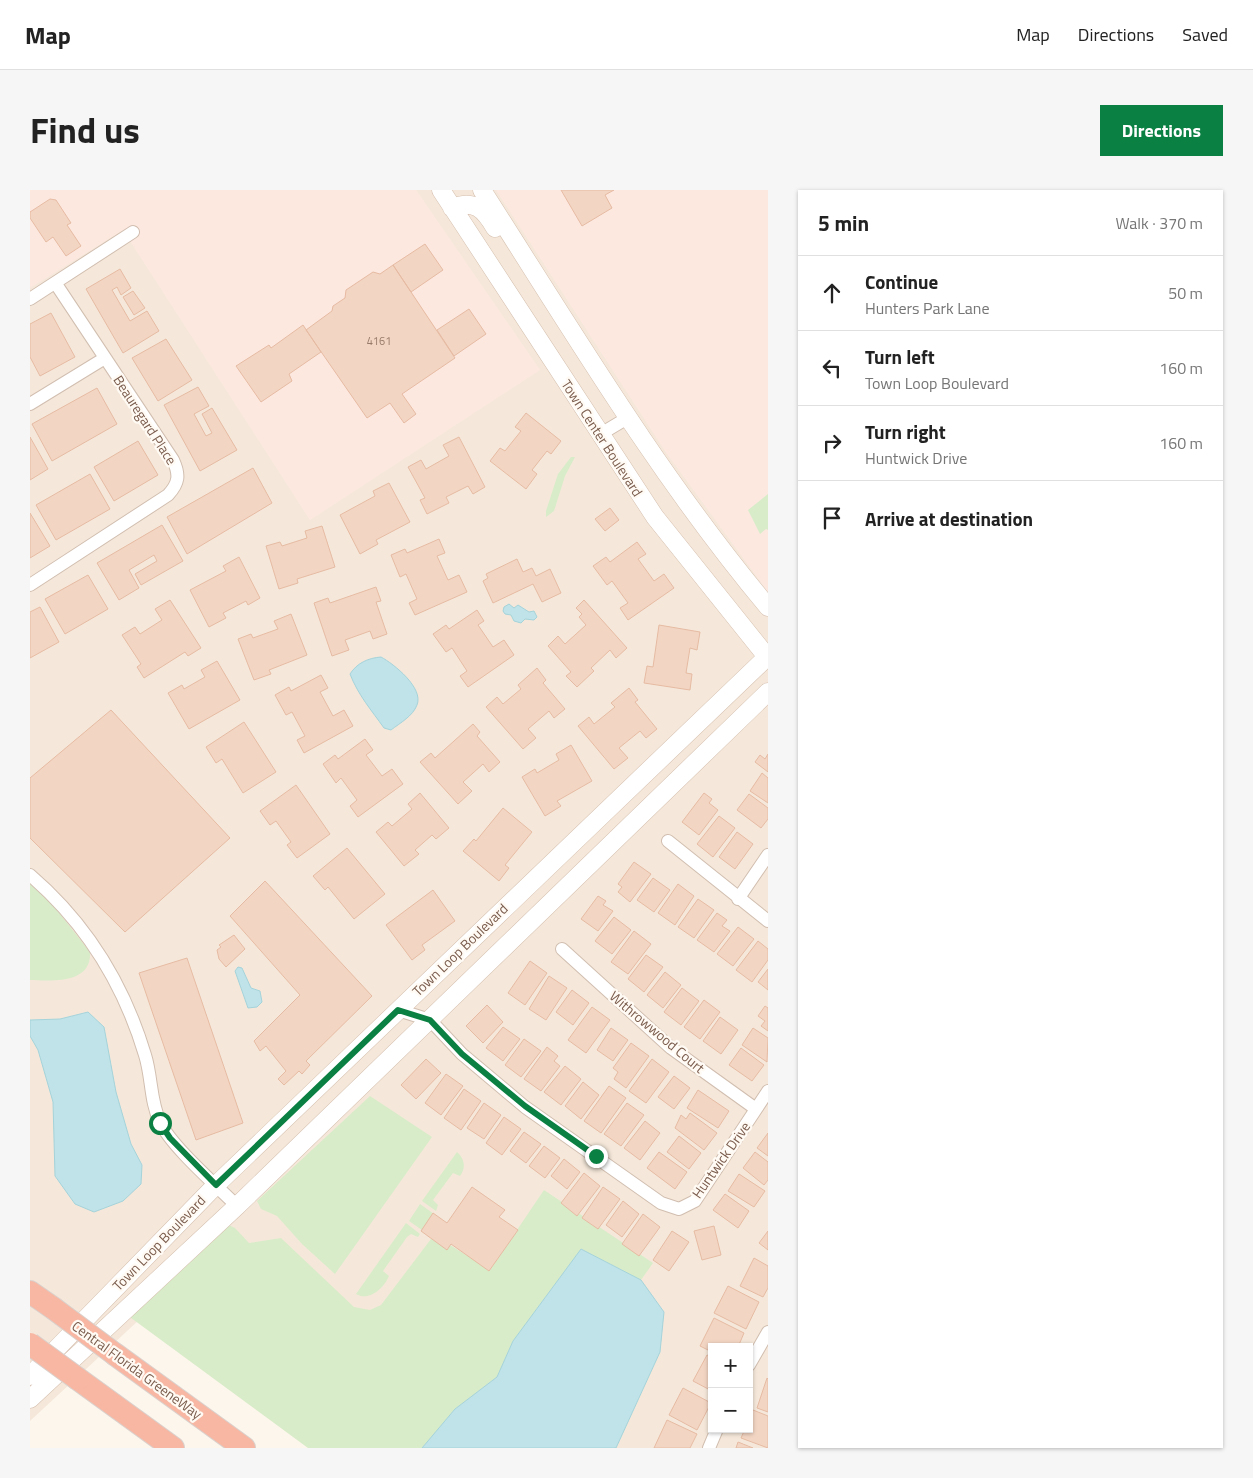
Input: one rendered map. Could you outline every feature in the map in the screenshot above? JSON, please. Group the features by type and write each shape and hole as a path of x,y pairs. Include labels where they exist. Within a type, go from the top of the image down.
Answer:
{"highway":[{"name":"Central Florida GreeneWay","path":"30,1292 244,1448"},
{"path":"30,1344 173,1448"}],"street":[{"name":"Town Center Boulevard","path":"441,190 654,517 768,657"},
{"path":"482,190 558,309 700,522 768,607"},
{"path":"452,208 465,203 477,206 489,218 534,286 558,309"},
{"path":"30,299 56,284 133,232"},
{"name":"Beauregard Place","path":"30,584 168,495 176,486 178,477 172,460 56,284"},
{"path":"30,404 104,358"},
{"path":"599,435 629,417"},
{"name":"Town Loop Boulevard","path":"30,1376 216,1185 768,657"},
{"name":"Town Loop Boulevard","path":"30,1399 237,1206 768,692"},
{"path":"668,841 738,899 768,921"},
{"path":"738,899 768,854"},
{"path":"30,875 76,921 106,964 131,1013 146,1058 156,1112 160,1123 170,1138 237,1206"},
{"name":"Withrowwood Court","path":"562,949 671,1048 756,1109"},
{"name":"Huntwick Drive","path":"398,1010 430,1020 462,1054 525,1106 661,1203 679,1209 695,1201 768,1091"},
{"path":"753,1358 768,1332"},
{"path":"709,1448 715,1433"}],"shaded area":[{"path":"30,190 768,190 768,1448 347,1448 153,1307 30,1421"},
{"path":"30,190 416,190 540,370 310,520 123,230 30,288"},
{"path":"496,190 768,190 768,592 665,451"}],"green space":[{"path":"571,457 575,457 565,476 554,511 546,517 546,511 558,474"},
{"path":"768,494 768,530 766,529 760,534 748,510"},
{"path":"30,884 45,895 90,952 89,962 85,970 78,975 59,980 30,980"},
{"path":"370,1096 432,1137 335,1274 302,1244 277,1216 261,1209 257,1201"},
{"path":"457,1152 464,1164 463,1170 460,1176 453,1173 433,1200 438,1205 436,1211 422,1201"},
{"path":"544,1190 653,1263 641,1280 581,1249 513,1341 497,1377 455,1409 422,1448 308,1448 123,1312 220,1221 235,1228 249,1243 281,1238 354,1307 370,1310 381,1305 434,1235 490,1270"},
{"path":"420,1204 434,1214 422,1230 409,1221"},
{"path":"406,1223 420,1234 418,1237 411,1234 407,1237 383,1271 389,1276 380,1289 371,1295 361,1296 356,1294"}],"water":[{"path":"509,604 514,608 518,605 529,612 534,611 537,617 534,620 525,619 521,623 514,621 511,615 505,614 503,611 504,607"},
{"path":"381,657 406,677 416,691 418,698 413,713 391,730 384,728 361,696 350,674 363,662"},
{"path":"238,967 242,968 251,988 260,991 262,1002 257,1007 248,1008 235,971"},
{"path":"88,1012 104,1027 116,1092 131,1144 142,1165 141,1184 123,1201 94,1212 75,1204 55,1176 53,1102 38,1050 30,1036 30,1020 60,1019"},
{"path":"581,1249 641,1280 664,1312 660,1352 616,1448 422,1448 455,1409 497,1377 513,1341"}],"building":[{"path":"561,190 614,190 605,195 612,208 582,226"},
{"path":"50,199 56,200 71,223 67,225 81,246 66,256 53,237 46,242 30,218 30,212"},
{"path":"425,244 443,270 411,292 393,265"},
{"path":"393,265 455,358 402,394 416,414 404,423 390,403 367,418 306,330 332,311 333,306 345,298 346,290 373,272 380,274"},
{"path":"120,269 131,288 121,295 117,287 112,290 130,321 147,311 159,331 123,353 86,289"},
{"path":"133,291 145,308 134,315 123,297"},
{"path":"469,309 486,334 454,356 437,330"},
{"path":"51,313 75,357 40,376 30,357 30,324"},
{"path":"303,325 321,352 289,374 292,381 261,402 236,366 269,345 271,348"},
{"path":"166,339 192,380 158,401 132,358"},
{"path":"198,387 209,406 194,414 206,436 212,433 202,414 212,408 237,450 200,471 164,405"},
{"path":"97,388 117,424 52,461 32,424"},
{"path":"526,413 561,441 551,454 547,451 532,470 537,474 526,489 490,461 500,448 505,451 521,431 515,427"},
{"path":"30,437 48,469 30,480"},
{"path":"459,437 485,487 473,494 468,486 446,497 449,503 427,514 420,500 425,498 408,467 421,460 426,469 449,456 443,445"},
{"path":"138,441 158,475 114,501 94,467"},
{"path":"253,468 272,503 187,554 167,517"},
{"path":"90,474 110,509 56,540 36,505"},
{"path":"389,483 410,522 376,540 378,544 360,554 340,515 375,496 373,491"},
{"path":"610,508 619,520 605,531 595,519"},
{"path":"30,513 50,546 30,558"},
{"path":"162,525 183,561 141,585 135,574 157,561 154,555 129,570 139,588 119,600 97,563"},
{"path":"322,526 335,567 297,579 298,583 279,589 266,546 280,542 282,546 307,538 305,531"},
{"path":"439,539 445,553 437,556 448,580 459,575 467,592 415,615 409,603 417,599 406,574 400,577 391,555 405,549 407,553"},
{"path":"637,542 646,554 638,559 654,581 664,574 674,588 628,620 620,608 628,603 612,581 607,585 593,566 606,557 610,562"},
{"path":"239,557 260,598 248,605 246,601 223,613 226,618 209,627 190,590 226,571 223,566"},
{"path":"517,559 523,572 532,568 536,576 550,569 561,593 542,602 533,584 493,603 483,581 488,578 486,574"},
{"path":"88,575 108,609 65,634 45,599"},
{"path":"376,587 381,601 376,602 387,634 373,639 370,631 345,640 349,650 332,656 314,603 328,598 330,603"},
{"path":"170,600 201,648 188,656 185,652 144,678 137,667 141,664 122,635 135,627 140,634 162,620 155,609"},
{"path":"584,600 627,648 616,658 610,650 591,668 594,671 577,687 566,676 571,672 548,646 558,636 565,644 586,625 579,617 582,614 576,608"},
{"path":"40,607 59,642 30,658 30,612"},
{"path":"477,610 484,621 478,625 493,647 504,640 514,655 468,687 460,676 467,671 452,648 446,652 433,634 446,625 449,629"},
{"path":"291,614 307,655 269,670 271,674 254,680 238,639 251,634 253,638 278,629 274,621"},
{"path":"659,625 700,632 697,650 690,648 686,673 692,674 690,690 644,683 647,666 653,667"},
{"path":"217,661 240,700 189,729 168,693 182,685 184,689 205,677 201,670"},
{"path":"537,668 546,680 543,683 565,709 554,718 549,711 528,729 536,738 523,749 486,707 497,697 503,704 521,689 518,685"},
{"path":"321,675 328,688 320,692 333,716 344,710 353,726 304,753 297,740 305,736 292,712 286,715 275,695 289,687 291,691"},
{"path":"629,688 638,700 635,702 657,729 646,738 640,731 619,748 628,758 614,769 578,726 589,717 594,724 615,707 611,703"},
{"path":"111,710 230,838 125,932 30,838 30,778"},
{"path":"244,722 276,772 243,793 222,759 216,763 206,747"},
{"path":"473,724 480,732 477,736 500,762 489,772 483,764 463,782 472,791 458,804 420,762 431,753 435,758"},
{"path":"365,739 373,750 366,755 382,776 392,769 403,784 358,817 350,806 357,800 341,778 336,783 323,764 335,755 338,759"},
{"path":"571,745 592,781 557,801 561,806 545,816 522,777 535,769 537,773 559,760 556,754"},
{"path":"768,754 768,772 755,762 760,755 765,759"},
{"path":"762,773 768,778 768,803 750,791"},
{"path":"296,785 330,834 297,858 287,845 291,842 276,821 270,825 260,811"},
{"path":"420,793 449,828 436,839 432,835 415,850 419,854 404,866 376,832 388,822 392,826 412,809 408,804"},
{"path":"704,793 712,799 709,803 718,810 699,835 682,822"},
{"path":"749,794 768,808 768,819 761,828 737,810"},
{"path":"503,808 532,832 505,865 509,868 499,881 463,851 474,839 476,841"},
{"path":"719,816 735,828 713,857 697,844"},
{"path":"737,832 753,844 735,869 719,857"},
{"path":"347,848 385,894 354,919 328,887 325,890 313,876"},
{"path":"634,862 651,874 630,902 618,892 622,887 618,884"},
{"path":"653,878 670,890 654,912 637,900"},
{"path":"265,881 372,996 306,1061 310,1065 302,1074 299,1071 284,1085 278,1079 286,1071 266,1046 260,1051 254,1041 300,995 230,916"},
{"path":"678,884 694,896 675,925 658,913"},
{"path":"433,890 455,921 422,945 425,950 412,960 386,925"},
{"path":"598,896 606,901 603,905 613,911 598,931 581,919"},
{"path":"698,899 714,910 694,938 678,927"},
{"path":"717,913 727,920 722,926 730,931 714,952 697,940"},
{"path":"614,917 631,930 612,954 595,941"},
{"path":"738,927 754,939 733,966 717,954"},
{"path":"634,931 651,944 628,974 611,962"},
{"path":"234,935 245,949 226,967 219,959 217,950 221,947 219,945"},
{"path":"758,941 768,949 768,960 752,982 736,970"},
{"path":"646,955 663,967 644,992 628,979"},
{"path":"187,958 243,1123 196,1140 139,973"},
{"path":"530,961 547,973 525,1005 508,993"},
{"path":"768,969 768,990 758,982"},
{"path":"665,972 681,985 663,1008 647,995"},
{"path":"549,976 567,988 546,1020 529,1009"},
{"path":"682,988 699,1001 681,1025 664,1012"},
{"path":"572,990 589,1003 573,1025 556,1012"},
{"path":"704,1000 720,1012 700,1039 684,1027"},
{"path":"487,1005 503,1022 483,1043 466,1026"},
{"path":"765,1006 768,1008 768,1031 761,1026 765,1021 758,1016"},
{"path":"592,1007 610,1020 586,1053 568,1040"},
{"path":"720,1017 738,1030 721,1054 703,1041"},
{"path":"503,1027 520,1039 503,1061 486,1048"},
{"path":"611,1028 628,1040 613,1061 597,1050"},
{"path":"753,1028 768,1038 767,1062 742,1045"},
{"path":"524,1039 541,1051 521,1077 505,1065"},
{"path":"631,1043 649,1056 626,1088 614,1079 618,1072 613,1068"},
{"path":"547,1047 558,1056 554,1061 560,1066 541,1091 524,1079"},
{"path":"741,1048 764,1065 752,1081 729,1065"},
{"path":"426,1059 441,1073 416,1099 401,1085"},
{"path":"652,1059 669,1072 646,1103 629,1091"},
{"path":"565,1066 581,1079 561,1105 544,1092"},
{"path":"446,1074 463,1086 441,1115 425,1103"},
{"path":"674,1076 690,1088 674,1109 658,1097"},
{"path":"583,1082 599,1095 581,1119 565,1106"},
{"path":"609,1086 626,1098 601,1133 584,1121"},
{"path":"464,1089 481,1101 461,1130 444,1118"},
{"path":"698,1090 729,1111 718,1128 687,1108"},
{"path":"484,1103 501,1115 484,1139 467,1128"},
{"path":"627,1103 644,1115 621,1146 604,1134"},
{"path":"690,1113 717,1133 704,1150 675,1128 681,1115 686,1119"},
{"path":"504,1117 521,1129 502,1155 486,1143"},
{"path":"645,1121 660,1133 640,1160 624,1148"},
{"path":"524,1132 541,1144 526,1163 510,1151"},
{"path":"768,1133 768,1156 757,1148"},
{"path":"679,1136 701,1153 689,1169 667,1152"},
{"path":"544,1146 560,1158 545,1178 529,1166"},
{"path":"659,1152 687,1172 675,1189 647,1168"},
{"path":"755,1152 768,1162 768,1180 764,1185 743,1168"},
{"path":"564,1159 580,1172 567,1189 551,1176"},
{"path":"584,1173 600,1186 577,1216 561,1203"},
{"path":"739,1174 765,1191 754,1207 728,1191"},
{"path":"472,1187 505,1210 499,1217 518,1230 489,1271 451,1244 447,1250 421,1231 433,1213 447,1223"},
{"path":"603,1187 620,1199 598,1229 582,1218"},
{"path":"725,1194 749,1211 738,1228 713,1210"},
{"path":"623,1201 639,1214 622,1237 606,1225"},
{"path":"643,1214 660,1227 639,1256 622,1244"},
{"path":"714,1226 721,1255 702,1260 694,1231"},
{"path":"672,1231 689,1242 669,1271 653,1260"},
{"path":"768,1231 768,1250 759,1243"},
{"path":"754,1258 768,1266 768,1288 763,1297 740,1286"},
{"path":"728,1286 759,1302 746,1329 714,1313"},
{"path":"714,1318 744,1333 740,1343 708,1343 708,1350 700,1346"},
{"path":"707,1355 708,1355 708,1389 693,1381"},
{"path":"768,1379 768,1412 757,1408"},
{"path":"683,1388 708,1401 708,1409 697,1430 669,1415"},
{"path":"753,1410 768,1416 768,1448 741,1438 743,1433 753,1433"},
{"path":"667,1420 697,1434 690,1448 654,1448"},
{"path":"738,1442 753,1448 736,1448"}],"route":[{"path":"160,1123 170,1138 216,1185 398,1010 430,1020 462,1054 525,1106 596,1156"}]}
